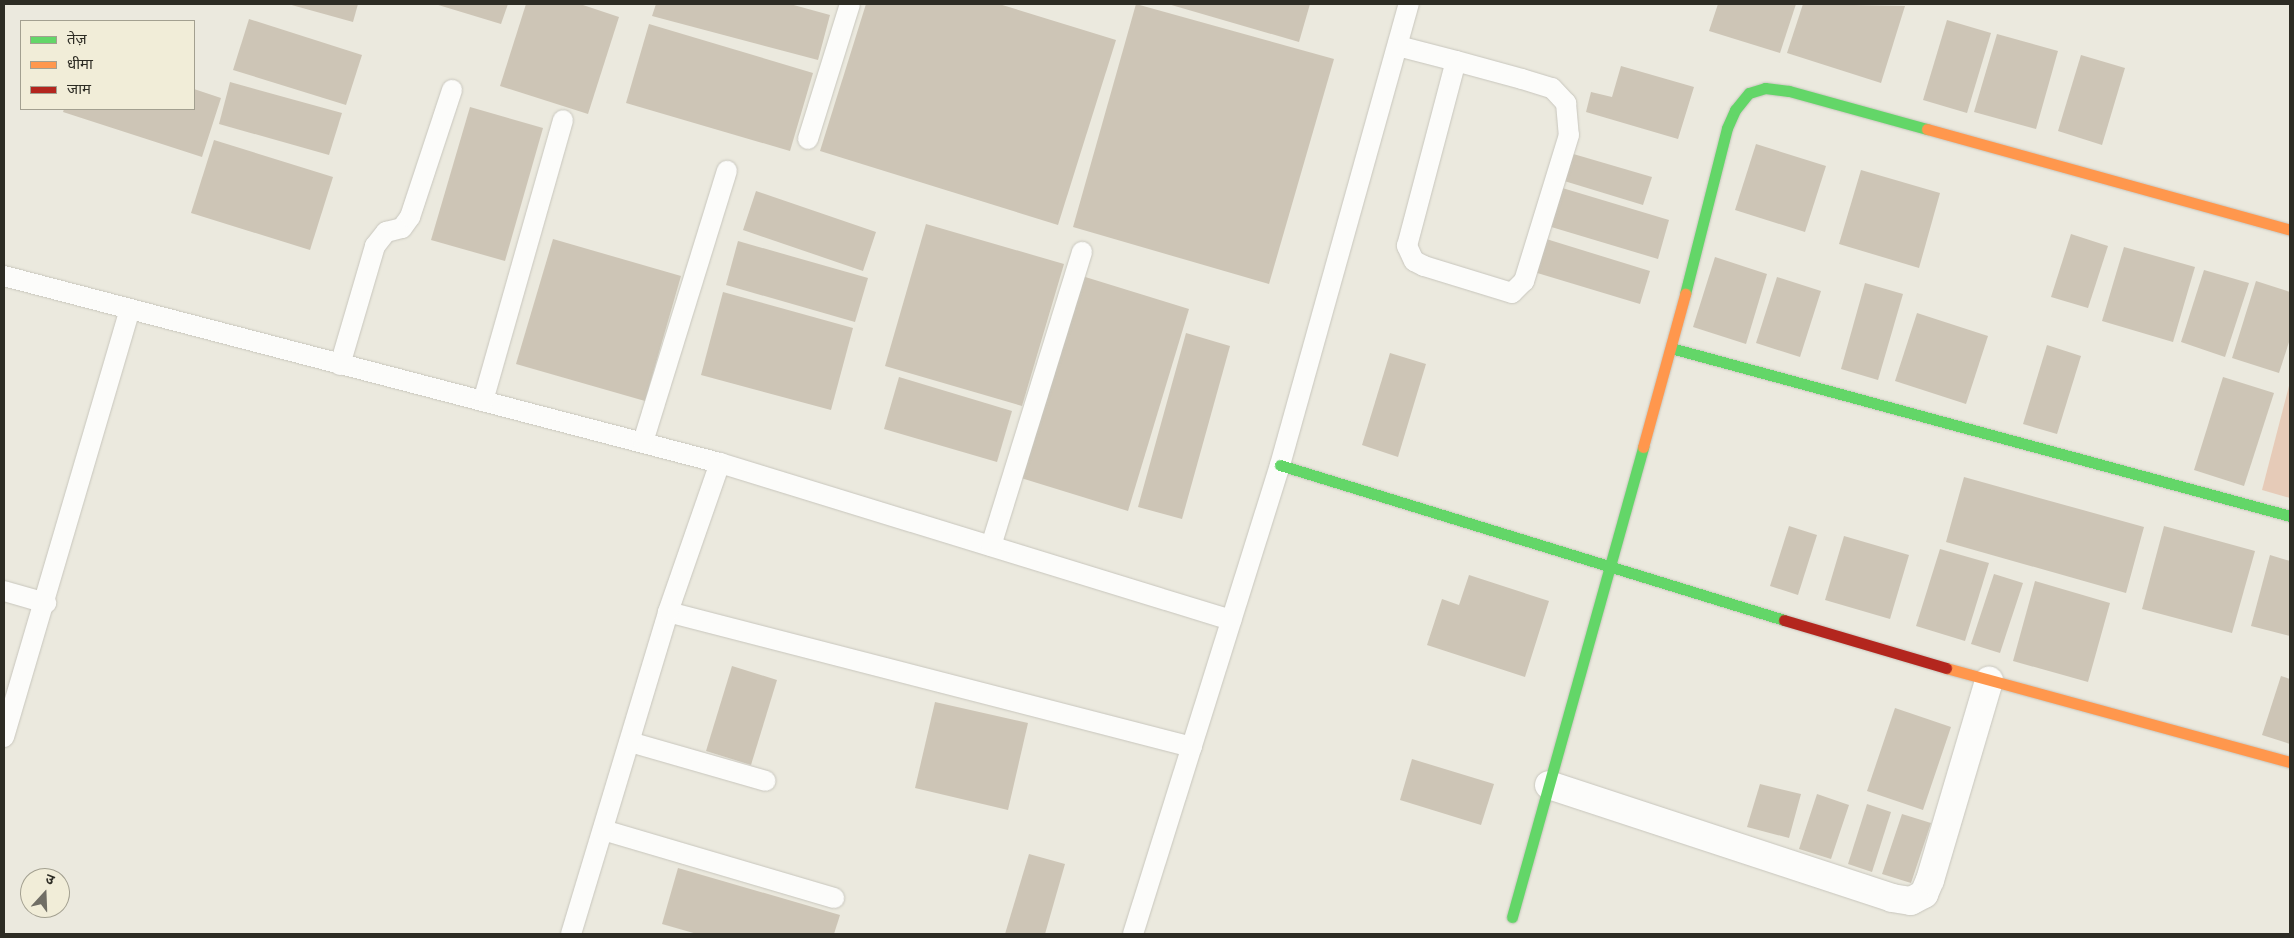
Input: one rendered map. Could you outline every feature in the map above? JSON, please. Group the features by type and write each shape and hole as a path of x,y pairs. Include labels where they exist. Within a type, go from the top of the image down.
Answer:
{"street":[{"path":"1512,917 1671,348 1726,128 1735,110 1749,93 1765,88 1789,91 2290,230"},
{"path":"1671,348 2290,516"},
{"path":"1280,465 1610,569 1989,681 2290,762"},
{"path":"1549,784 1892,898 1911,901 1924,894 1930,880 1989,681"}],"lane":[{"path":"808,140 850,4"},
{"path":"1133,934 1280,465 1409,4"},
{"path":"1398,46 1456,61 1552,88 1566,103 1569,135 1524,281 1512,293 1424,266 1414,261 1407,246 1456,61"},
{"path":"340,364 376,246 386,232 402,228 410,217 452,90"},
{"path":"483,401 563,120"},
{"path":"644,442 727,171"},
{"path":"991,546 1082,252"},
{"path":"4,276 129,311 720,463 1231,620"},
{"path":"4,738 46,603 129,311"},
{"path":"571,934 668,612 720,463"},
{"path":"4,591 46,603"},
{"path":"668,612 1192,747"},
{"path":"630,742 766,782"},
{"path":"603,830 834,898"}],"shaded area":[{"path":"2290,382 2290,498 2262,490"}],"building":[{"path":"288,4 358,4 353,22"},
{"path":"435,4 508,4 501,24"},
{"path":"526,4 580,4 619,17 588,114 500,86"},
{"path":"656,4 790,4 830,15 818,60 652,16"},
{"path":"866,4 999,4 1116,40 1058,225 820,151"},
{"path":"1136,4 1334,59 1269,284 1073,227"},
{"path":"1168,4 1310,4 1299,42"},
{"path":"1718,4 1796,4 1780,53 1709,31"},
{"path":"1803,4 1905,6 1881,83 1787,53"},
{"path":"249,19 362,55 346,105 233,70"},
{"path":"1947,20 1991,33 1967,113 1923,100"},
{"path":"649,24 813,73 790,151 626,103"},
{"path":"1997,34 2058,51 2036,129 1974,112"},
{"path":"2081,55 2125,68 2102,145 2058,131"},
{"path":"1621,66 1694,87 1678,139 1586,112 1591,92 1612,97"},
{"path":"230,82 342,113 329,155 219,124"},
{"path":"195,89 221,98 202,157 63,112 64,110 195,110"},
{"path":"470,107 543,128 505,261 431,240"},
{"path":"214,140 333,177 310,250 191,213"},
{"path":"1756,144 1826,166 1805,232 1735,210"},
{"path":"1570,153 1652,177 1643,205 1561,180"},
{"path":"1861,170 1940,193 1919,268 1839,244"},
{"path":"1559,187 1669,220 1658,259 1548,226"},
{"path":"756,191 876,232 863,271 743,230"},
{"path":"926,224 1064,264 1022,406 885,366"},
{"path":"2071,234 2108,246 2088,308 2051,297"},
{"path":"1543,238 1650,271 1640,304 1534,272"},
{"path":"553,239 681,276 645,401 516,364"},
{"path":"738,241 868,278 855,322 726,285"},
{"path":"2124,247 2195,267 2173,342 2102,321"},
{"path":"1715,257 1767,274 1746,344 1693,327"},
{"path":"2204,270 2249,283 2225,357 2181,342"},
{"path":"1082,276 1189,309 1128,511 1021,478"},
{"path":"1777,277 1821,291 1800,357 1756,343"},
{"path":"2256,281 2290,292 2290,339 2279,373 2232,358"},
{"path":"1865,283 1903,294 1878,380 1841,369"},
{"path":"723,292 853,328 831,410 701,375"},
{"path":"1917,313 1988,336 1966,404 1895,381"},
{"path":"1186,333 1230,346 1182,519 1138,507"},
{"path":"2047,345 2081,356 2057,434 2023,424"},
{"path":"1390,353 1426,364 1398,457 1362,445"},
{"path":"899,377 1012,411 997,462 884,429"},
{"path":"2223,377 2274,393 2244,486 2194,470"},
{"path":"1964,477 2144,527 2126,593 1946,542"},
{"path":"1789,526 1817,535 1798,595 1770,586"},
{"path":"2164,526 2255,551 2232,633 2142,609"},
{"path":"1844,536 1909,555 1890,619 1825,600"},
{"path":"1940,549 1989,563 1965,641 1916,626"},
{"path":"2270,555 2290,561 2290,636 2251,626"},
{"path":"1994,574 2023,583 2000,653 1971,644"},
{"path":"1469,575 1549,601 1525,677 1427,645 1442,599 1459,605"},
{"path":"2035,581 2110,603 2088,682 2013,661"},
{"path":"732,666 777,680 751,765 706,751"},
{"path":"2281,676 2290,679 2290,744 2262,735"},
{"path":"935,702 1028,723 1008,810 915,788"},
{"path":"1895,708 1951,727 1923,810 1867,791"},
{"path":"1412,759 1494,784 1481,825 1400,800"},
{"path":"1760,784 1801,794 1789,838 1747,827"},
{"path":"1817,794 1849,805 1831,859 1799,849"},
{"path":"1867,804 1891,812 1872,872 1848,864"},
{"path":"1902,814 1931,823 1911,883 1882,874"},
{"path":"1029,854 1065,864 1045,934 1005,934"},
{"path":"678,868 840,915 834,934 697,934 662,924"}],"traffic: fast":[{"path":"1685,294 1727,128 1735,110 1749,93 1765,88 1789,91 1927,129"},
{"path":"1671,348 2290,516"},
{"path":"1512,917 1643,447"},
{"path":"1280,465 1784,620"}],"traffic: slow":[{"path":"1927,129 2290,230"},
{"path":"1643,447 1685,294"},
{"path":"1946,668 2290,762"}],"traffic: jam":[{"path":"1784,620 1946,668"}]}
